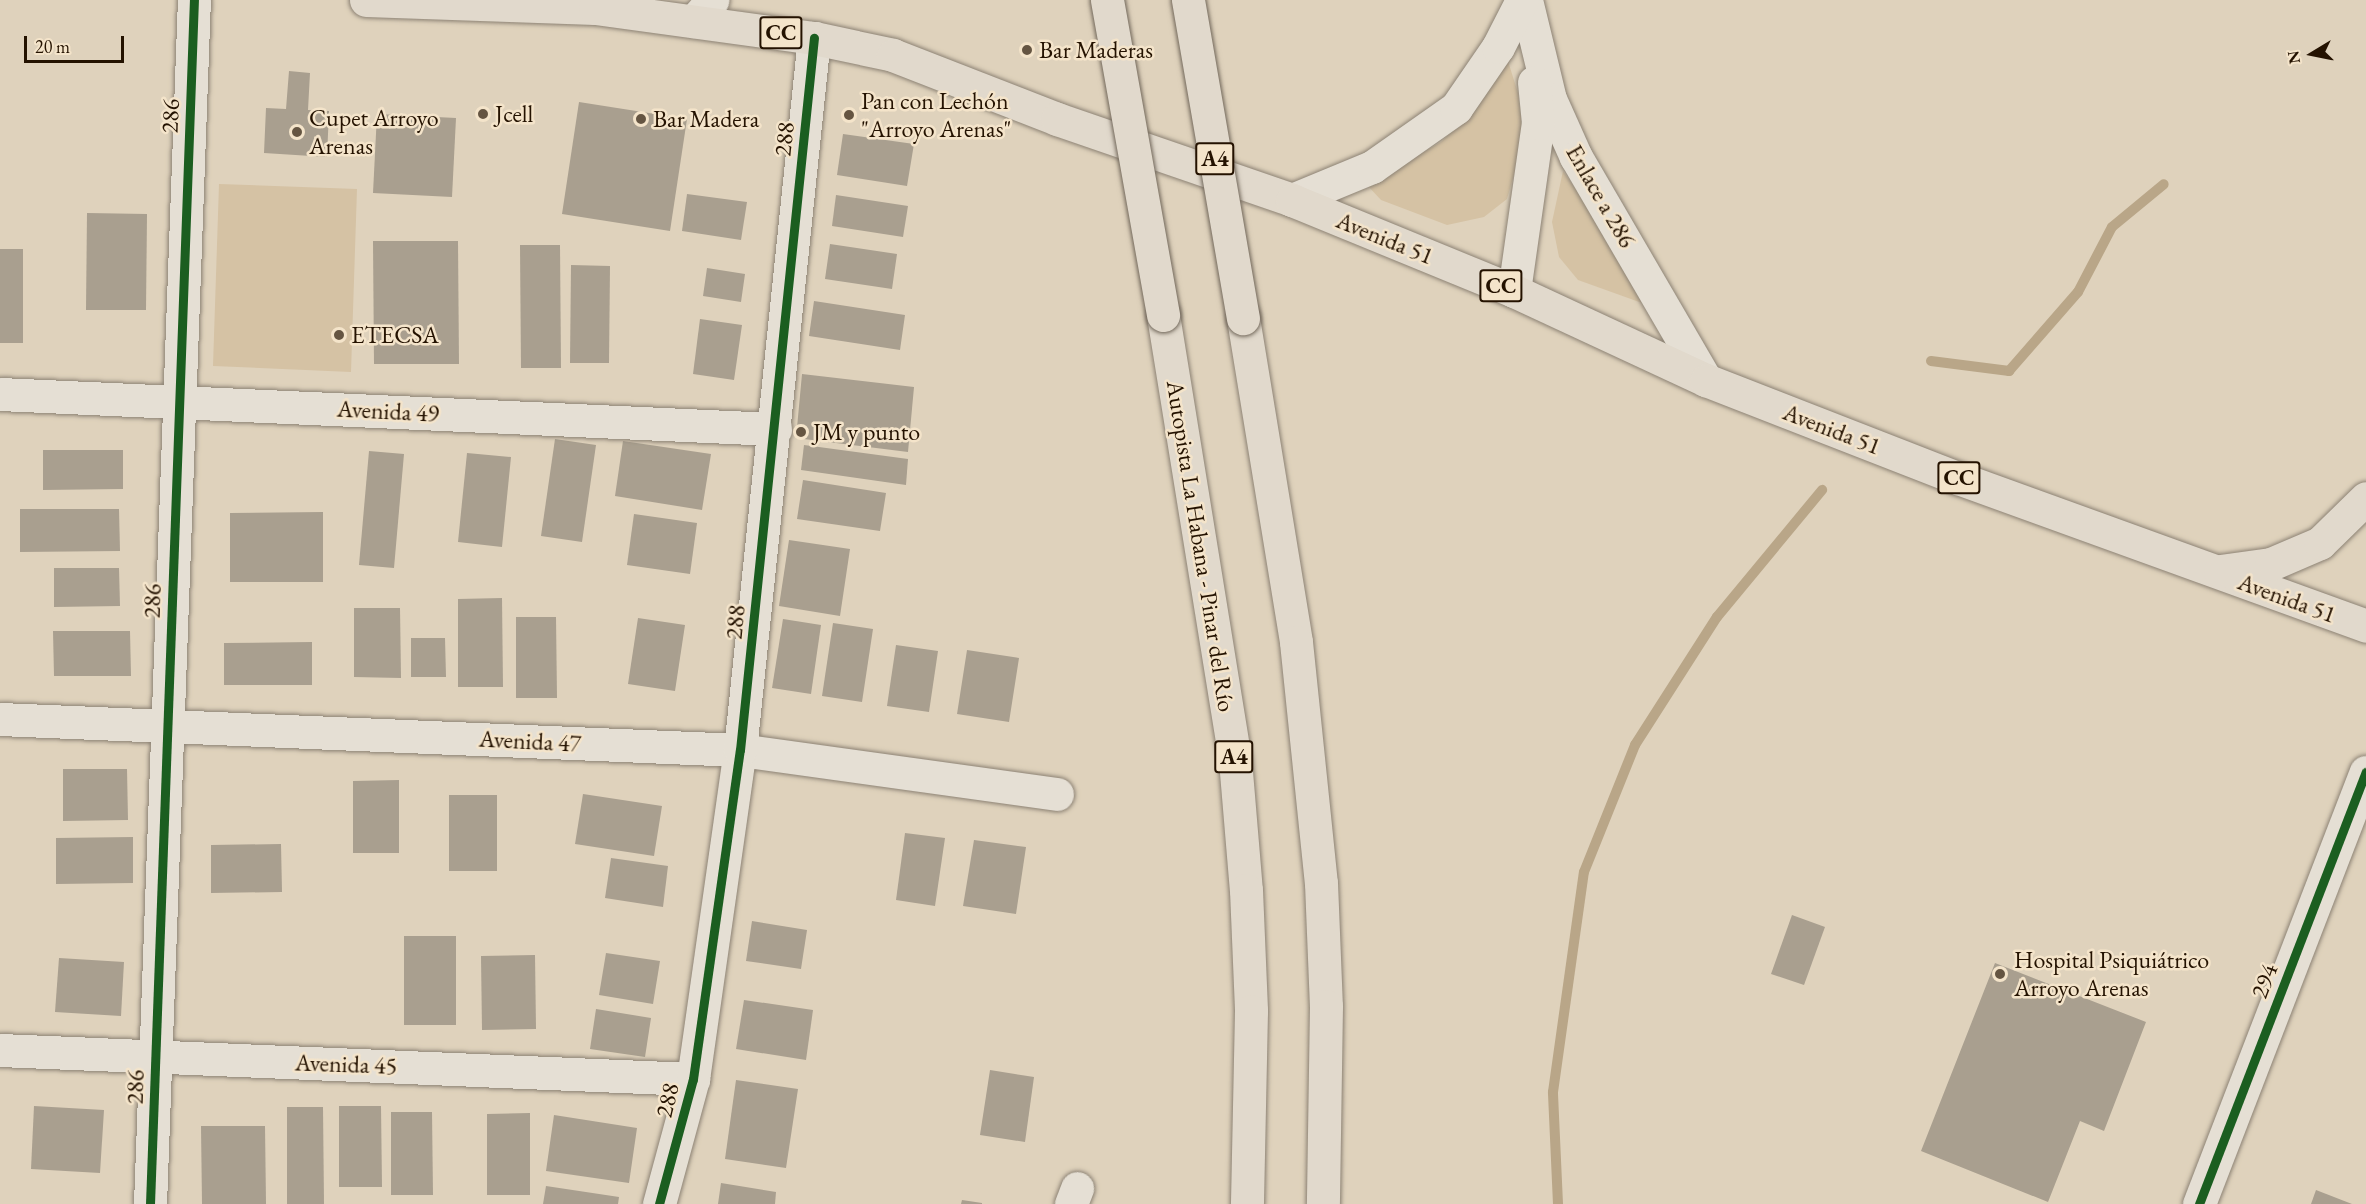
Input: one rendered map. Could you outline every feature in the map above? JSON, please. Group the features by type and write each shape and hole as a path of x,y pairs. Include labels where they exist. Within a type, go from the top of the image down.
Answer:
{"main road":[{"name":"Avenida 51","path":"366,0 703,10 893,55 1047,115 1292,200 1514,291 1706,380 1958,478 2215,571 2364,617"},
{"name":"Autopista La Habana - Pinar del Río","path":"1107,0 1163,315 1235,760 1251,1011 1247,1204"},
{"name":"A4","path":"1188,0 1296,642 1321,883 1326,1006 1323,1204"},
{"path":"2215,571 2271,564 2320,543 2366,498"}],"street":[{"name":"286","path":"150,1204 194,0"},
{"path":"1292,200 1372,167 1456,108 1498,47 1524,0"},
{"name":"Enlace a 286","path":"1514,291 1538,123 1524,0"},
{"name":"Enlace a 286","path":"1524,0 1550,99 1576,157 1706,380"},
{"name":"288","path":"659,1204 693,1079 740,750 814,38"},
{"name":"Avenida 49","path":"0,393 775,429"},
{"name":"Avenida 47","path":"0,718 740,750 1057,794"},
{"name":"294","path":"2199,1204 2366,772"},
{"name":"Avenida 45","path":"0,1050 693,1079"}],"shaded area":[{"path":"1507,58 1518,93 1524,139 1507,199 1484,217 1447,225 1381,200 1367,185 1441,142 1471,113"},
{"path":"1563,171 1648,294 1642,303 1578,280 1559,257 1552,222"},
{"path":"219,184 357,189 351,372 213,366"}],"building":[{"name":"Cupet Arroyo Arenas","path":"289,71 310,73 308,110 329,111 327,157 264,153 266,108 286,109"},
{"path":"579,102 687,119 670,231 562,214"},
{"path":"377,114 456,118 452,197 373,193"},
{"path":"843,134 914,144 907,186 837,175"},
{"path":"687,194 747,202 741,240 682,231"},
{"path":"836,195 908,206 903,237 832,226"},
{"path":"87,213 147,214 146,310 86,310"},
{"path":"373,241 458,241 459,364 374,364"},
{"path":"830,244 897,254 892,289 825,279"},
{"path":"520,245 560,245 561,368 521,368"},
{"path":"0,249 23,249 23,343 0,343"},
{"path":"571,265 610,266 609,363 570,363"},
{"path":"707,268 745,274 741,302 703,296"},
{"path":"814,301 905,315 900,350 809,336"},
{"path":"700,319 742,325 734,380 693,374"},
{"path":"802,374 914,387 908,452 796,438"},
{"path":"555,439 596,445 582,542 541,536"},
{"path":"623,441 711,454 702,510 615,496"},
{"path":"804,445 908,459 906,485 801,470"},
{"path":"43,450 123,450 123,489 43,490"},
{"path":"369,451 404,454 394,568 359,565"},
{"path":"467,453 511,457 502,547 458,542"},
{"path":"803,480 886,493 880,531 797,519"},
{"path":"20,509 119,509 120,551 20,552"},
{"path":"323,512 323,582 230,582 230,513"},
{"path":"634,514 697,523 690,574 627,565"},
{"path":"789,540 850,549 840,616 779,606"},
{"path":"54,568 119,568 120,606 54,607"},
{"path":"502,598 503,687 458,687 458,599"},
{"path":"354,608 400,608 401,678 354,677"},
{"path":"516,617 556,617 557,698 516,698"},
{"path":"638,618 685,625 675,691 628,684"},
{"path":"783,619 821,625 811,694 772,688"},
{"path":"833,623 873,629 862,702 822,696"},
{"path":"53,631 130,631 131,676 54,676"},
{"path":"411,638 445,638 446,677 411,677"},
{"path":"312,642 312,685 224,685 224,643"},
{"path":"896,645 938,651 929,712 887,706"},
{"path":"967,650 1019,658 1009,722 957,714"},
{"path":"63,769 127,769 128,820 63,821"},
{"path":"399,780 399,853 353,853 353,781"},
{"path":"583,794 662,806 654,856 575,844"},
{"path":"449,795 497,795 497,871 449,871"},
{"path":"905,833 945,838 935,906 896,900"},
{"path":"133,837 133,883 56,884 56,838"},
{"path":"974,840 1026,847 1016,914 963,906"},
{"path":"281,844 282,892 211,893 211,845"},
{"path":"611,858 668,866 663,907 605,898"},
{"path":"1792,915 1825,927 1804,985 1771,974"},
{"path":"752,921 807,930 801,969 746,961"},
{"path":"404,936 456,936 456,1025 404,1025"},
{"path":"606,953 660,961 653,1004 599,995"},
{"path":"535,955 536,1029 482,1030 481,956"},
{"path":"59,958 124,962 121,1016 55,1012"},
{"path":"1995,963 2146,1022 2104,1131 2080,1121 2048,1202 1921,1151"},
{"path":"744,1000 813,1010 806,1060 736,1049"},
{"path":"596,1009 651,1018 645,1057 590,1049"},
{"path":"990,1070 1034,1077 1025,1142 980,1135"},
{"path":"736,1080 798,1089 786,1168 725,1159"},
{"path":"34,1106 104,1110 100,1173 31,1169"},
{"path":"339,1106 381,1106 382,1187 339,1187"},
{"path":"287,1107 323,1107 324,1204 287,1204"},
{"path":"391,1112 432,1112 433,1195 391,1195"},
{"path":"530,1113 530,1195 487,1195 487,1114"},
{"path":"554,1115 637,1128 629,1183 546,1171"},
{"path":"201,1126 265,1126 266,1204 202,1204"},
{"path":"721,1183 776,1192 775,1204 718,1204"},
{"path":"546,1186 619,1197 618,1204 543,1204"},
{"path":"2316,1190 2352,1204 2311,1204"},
{"path":"962,1200 982,1203 982,1204 961,1204"}],"waterway":[{"path":"1931,361 2009,371 2078,292 2112,227 2164,184"},
{"path":"1558,1204 1553,1092 1584,872 1635,745 1717,617 1822,490"}],"cycle path":[{"path":"150,1204 194,0"},
{"path":"659,1204 693,1079 740,750 814,38"},
{"path":"2199,1204 2366,772"}],"place":[{"name":"Bar Maderas","path":"1027,50"},
{"name":"Jcell","path":"483,114"},
{"name":"Pan con Lechón \"Arroyo Arenas\"","path":"849,115"},
{"name":"Bar Madera","path":"641,119"},
{"name":"Cupet Arroyo Arenas","path":"297,132"},
{"name":"ETECSA","path":"339,335"},
{"name":"JM y punto","path":"801,432"},
{"name":"Hospital Psiquiátrico Arroyo Arenas","path":"2000,974"}]}
